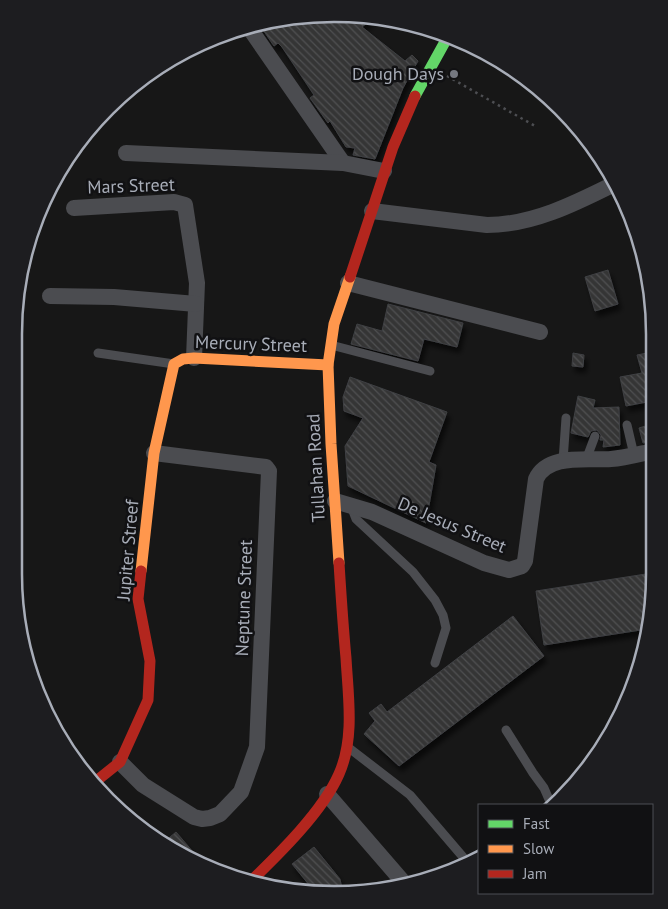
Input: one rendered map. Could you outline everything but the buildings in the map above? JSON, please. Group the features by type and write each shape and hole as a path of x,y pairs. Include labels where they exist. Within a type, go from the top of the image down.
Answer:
{"main road":[{"name":"Tullahan Road","path":"256,877 276,858 302,828 327,794 341,770 347,746 349,725 348,693 328,365 334,324 384,171 416,93 444,43"},
{"name":"Mercury Street","path":"174,364 183,359 194,358 328,365"},
{"name":"Jupiter Streef","path":"99,779 120,762 148,700 150,661 138,599 154,453 174,364"}],"street":[{"path":"253,33 343,163"},
{"path":"126,153 343,163 384,171"},
{"path":"372,211 487,225 504,225 526,221 549,213 608,187"},
{"name":"Mars Street","path":"74,208 174,202 185,205 197,283 194,358"},
{"path":"348,283 540,332"},
{"path":"50,296 114,297 196,304"},
{"name":"De Jesus Street","path":"335,501 372,512 484,563 509,570 522,566 525,561 536,479 539,473 563,461 612,459 646,452"},
{"name":"Neptune Street","path":"120,762 143,784 194,816 202,819 220,814 241,792 258,747 268,471 266,466 154,453"},
{"path":"327,794 401,880"}],"lane":[{"path":"331,345 430,372"},
{"path":"98,353 174,364"},
{"path":"563,461 566,418"},
{"path":"627,425 634,455"},
{"path":"586,460 595,436"},
{"path":"351,506 360,525 413,572 435,600 443,614 446,628 435,663"},
{"path":"506,730 532,773 544,788 549,800"},
{"path":"347,746 410,795 463,858"}],"path":[{"path":"431,67 535,126"}],"traffic: fast":[{"path":"415,96 444,43"}],"traffic: slow":[{"path":"339,563 328,365 334,324 350,277"},
{"path":"141,571 154,453 174,364 183,359 194,358 328,365"}],"traffic: jam":[{"path":"350,277 393,147 415,96"},
{"path":"255,877 287,845 322,803 332,788 344,760 349,731 349,701 339,563"},
{"path":"99,779 120,762 148,700 150,661 138,599 141,571"}],"place":[{"name":"Dough Days","path":"454,74"}]}
